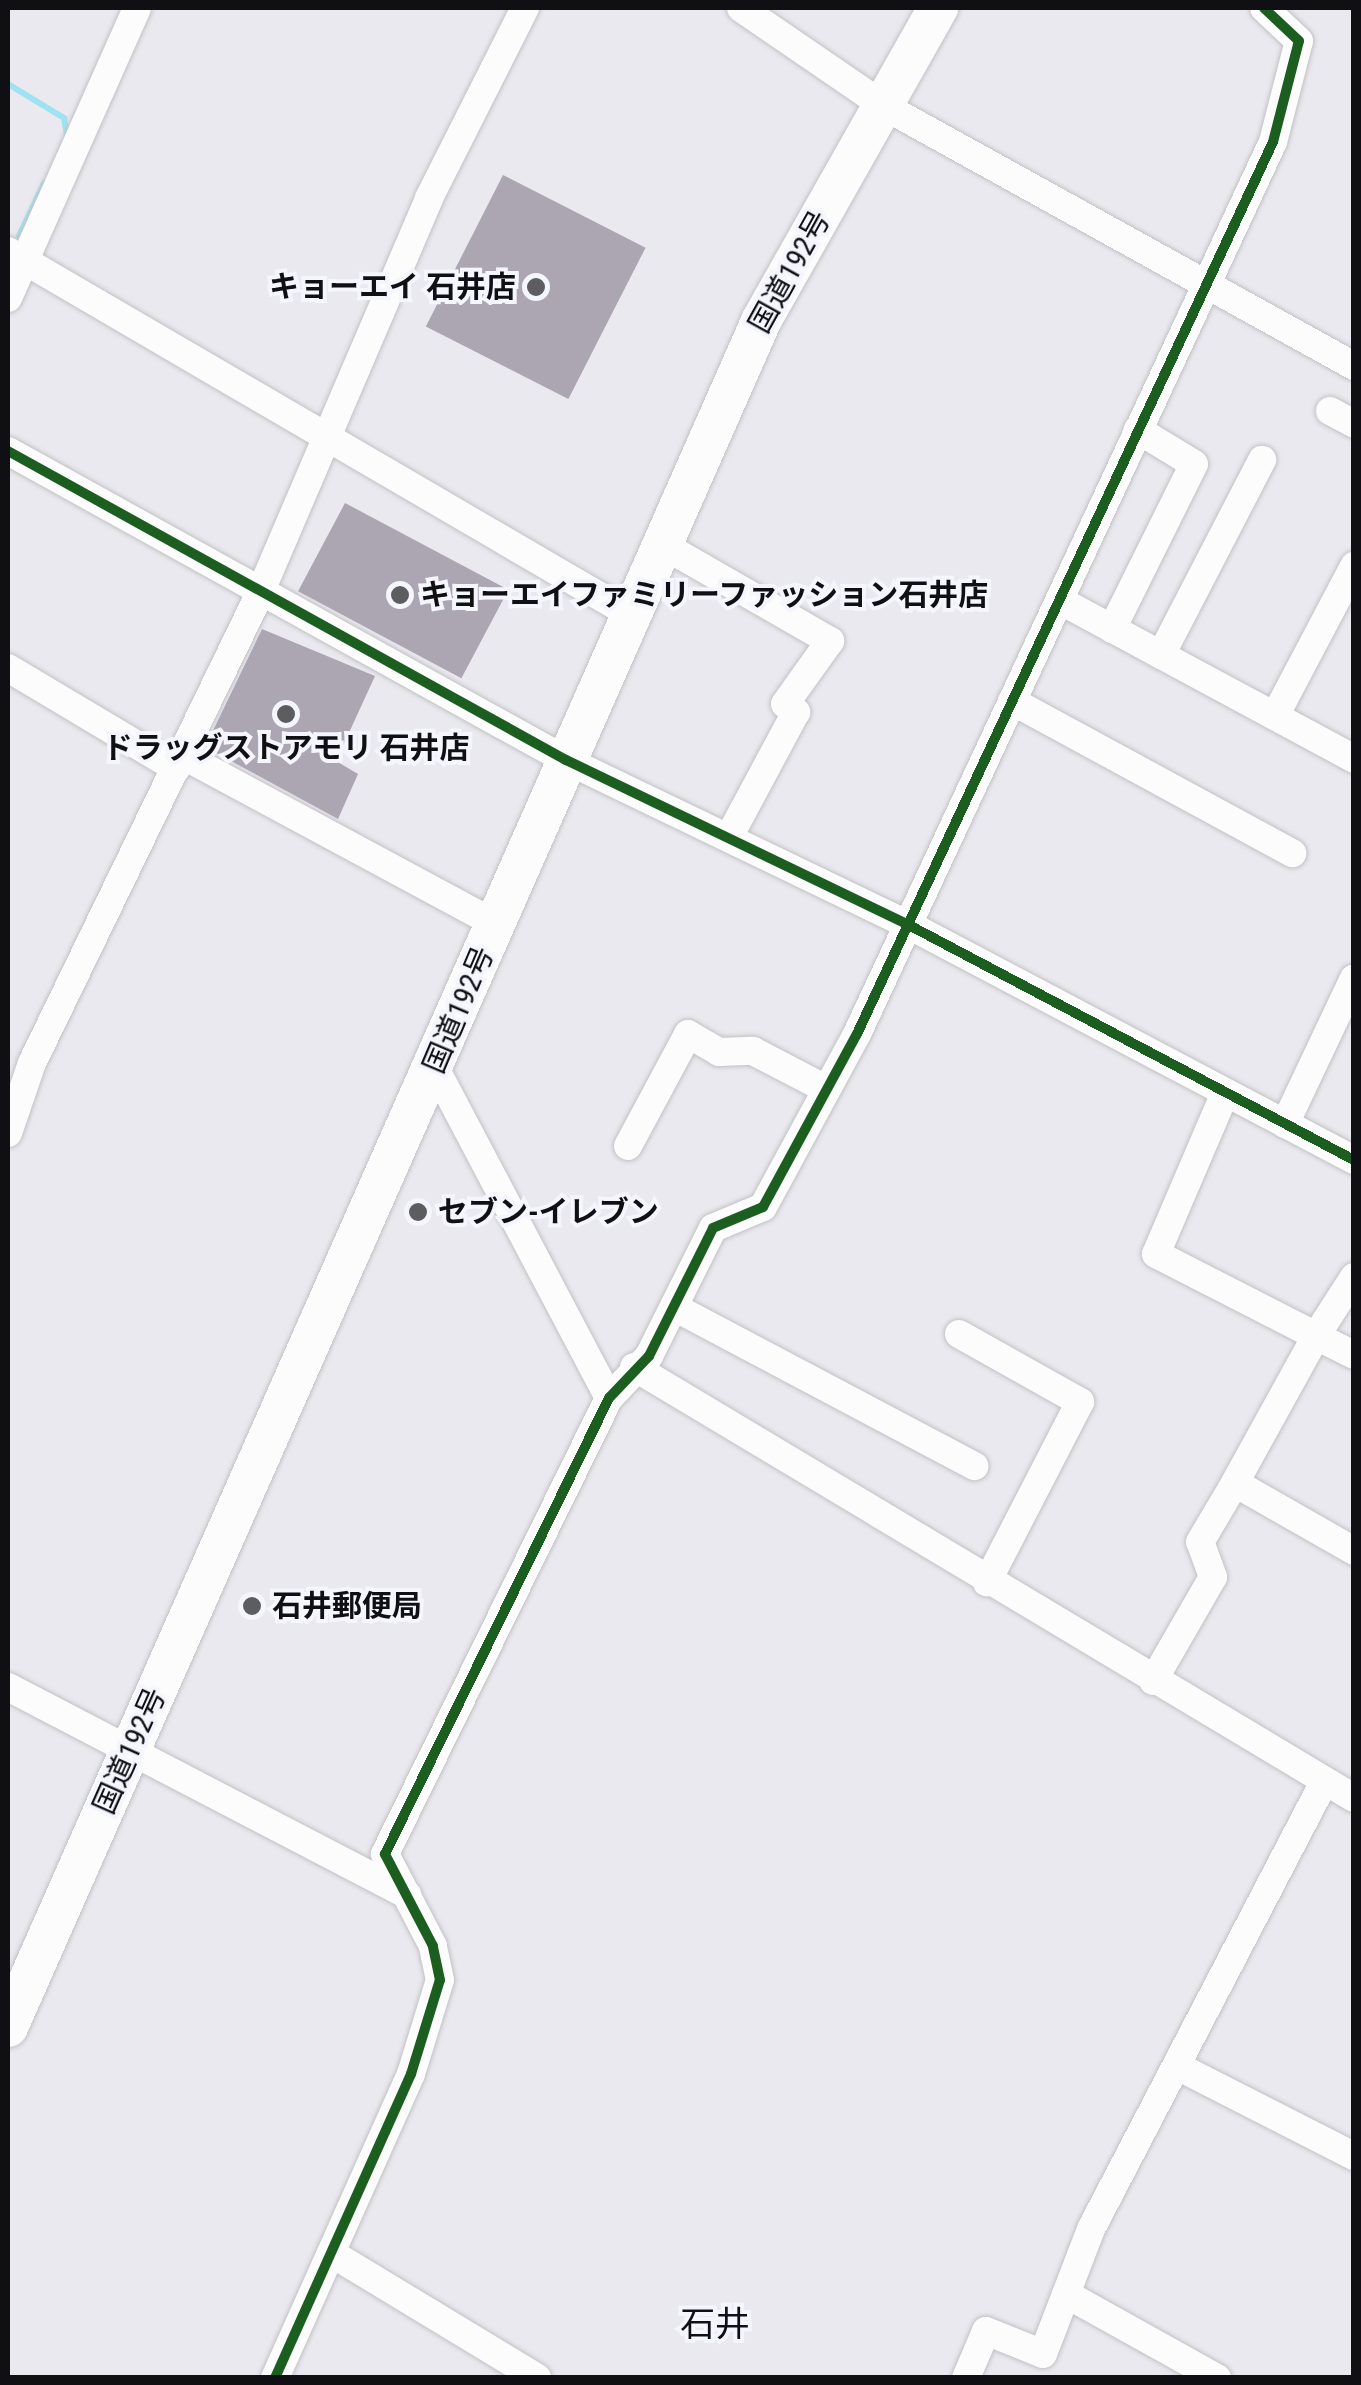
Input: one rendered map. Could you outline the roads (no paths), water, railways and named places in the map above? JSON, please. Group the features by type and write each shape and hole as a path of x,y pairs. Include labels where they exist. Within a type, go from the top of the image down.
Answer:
{"highway":[{"name":"国道192号","path":"8,2027 435,1068 760,322 938,8"}],"street":[{"path":"8,298 16,257 137,8"},
{"path":"741,8 884,106 1354,366"},
{"path":"275,2378 411,2074 440,1980 408,1895 385,1854 609,1398 674,1306 712,1228 764,1208 826,1089 1061,601 1205,286 1296,70 1299,41 1264,8"},
{"path":"8,1133 32,1063 260,593 321,436 515,11"},
{"path":"16,257 632,615"},
{"path":"1112,628 1194,464 1138,430"},
{"path":"8,451 566,760 905,924 1354,1160"},
{"path":"1161,655 1262,460"},
{"path":"662,544 830,640 785,704 796,712 730,837"},
{"path":"1275,716 1354,566"},
{"path":"1061,601 1354,759"},
{"path":"8,668 179,762 496,924"},
{"path":"1012,701 1292,853"},
{"path":"1285,1124 1354,978"},
{"path":"628,1146 688,1034 720,1052 753,1050 826,1089"},
{"path":"435,1068 609,1398"},
{"path":"1225,1092 1156,1254 1354,1355"},
{"path":"1153,1681 1213,1577 1200,1542 1316,1336 1350,1289"},
{"path":"674,1306 974,1466"},
{"path":"959,1334 1080,1402 987,1582"},
{"path":"634,1367 987,1582 1354,1798"},
{"path":"1235,1483 1354,1551"},
{"path":"8,1686 408,1895"},
{"path":"966,2378 986,2331 1044,2354 1091,2229 1180,2068 1324,1782"},
{"path":"1180,2068 1354,2156"},
{"path":"331,2253 537,2378"},
{"path":"1066,2294 1217,2378"}],"waterway":[{"path":"8,84 64,118 67,135"},
{"path":"19,236 44,183"}],"place":[{"name":"キョーエイ 石井店","path":"536,287"},
{"name":"キョーエイファミリーファッション石井店","path":"400,595"},
{"name":"ドラッグストアモリ 石井店","path":"286,714"},
{"name":"セブン-イレブン","path":"418,1212"},
{"name":"石井郵便局","path":"252,1606"}],"district":[{"name":"石井","path":"715,2325"}]}
